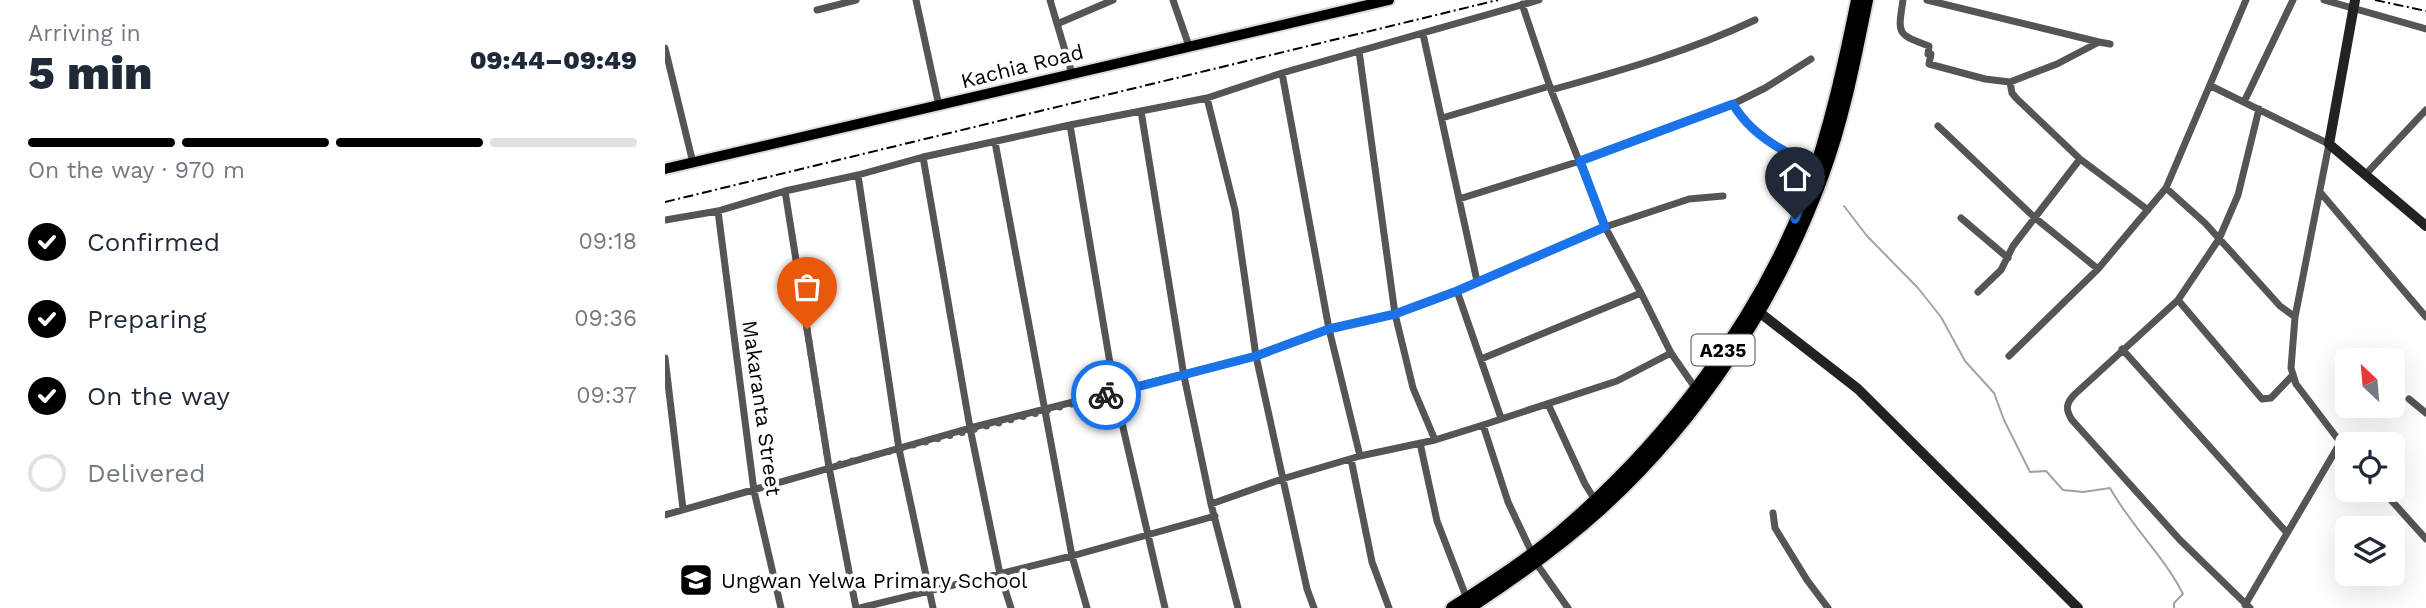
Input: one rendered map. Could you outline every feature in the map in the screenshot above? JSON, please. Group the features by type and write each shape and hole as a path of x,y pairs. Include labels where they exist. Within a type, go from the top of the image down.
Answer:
{"highway":[{"name":"A235","path":"1534,558 1639,458 1696,390 1743,321 1799,211 1817,165 1841,81 1857,0"},
{"name":"A235","path":"1452,608 1468,603 1601,509 1665,443 1718,376 1759,312 1792,250 1823,175 1850,85 1867,0"}],"main road":[{"name":"Kachia Road","path":"665,169 1389,0"}],"street":[{"path":"817,10 856,0"},
{"path":"1049,0 1072,74"},
{"path":"1057,24 1112,0"},
{"path":"1173,0 1189,46"},
{"path":"665,220 719,211 785,191 923,157 1207,98 1282,73 1539,0"},
{"path":"1903,0 1900,26 1902,32 1906,37 1929,46 1929,64 1985,79 2010,82 2057,64 2099,42"},
{"path":"1927,0 2110,44"},
{"path":"2009,356 2098,270 2165,188 2246,0"},
{"path":"2244,102 2293,0"},
{"path":"2325,0 2354,3 2426,29"},
{"path":"919,1 939,106"},
{"path":"2335,436 2292,376 2295,317 2354,3"},
{"path":"1522,4 1550,88 1605,227 1671,353 1696,390"},
{"path":"1442,118 1639,65 1725,34 1755,20"},
{"path":"1423,34 1477,281"},
{"path":"665,48 693,163"},
{"path":"1359,51 1395,314 1413,388 1435,440"},
{"path":"1459,199 1580,161 1733,104 1811,60"},
{"path":"1282,73 1329,329 1360,456"},
{"path":"2010,82 2016,98 2080,159 2148,210"},
{"path":"2211,86 2329,144 2426,226"},
{"path":"1207,98 1235,209 1256,356 1307,589 1314,608"},
{"path":"1733,104 1739,115 1770,144 1817,165"},
{"path":"2259,109 2238,195 2219,239 2178,300 2069,400 2067,412 2180,540 2248,606 2335,451"},
{"path":"2365,175 2426,110"},
{"path":"1141,111 1184,376 1211,504 1238,608"},
{"path":"2419,117 2426,124"},
{"path":"1070,125 1115,393 1165,608"},
{"path":"1938,126 2034,217 2098,270"},
{"path":"995,142 1043,410 1072,556 1087,608"},
{"path":"923,157 971,428 1000,573 1011,608"},
{"path":"1978,292 2001,270 2013,246 2080,159"},
{"path":"857,175 899,449 933,608"},
{"path":"2165,188 2205,223 2280,306 2295,317"},
{"path":"785,191 829,467 858,608 1072,556 1215,516"},
{"path":"2320,192 2426,317"},
{"path":"665,515 971,428 1256,356 1329,329 1395,314 1457,291 1605,227 1689,199 1723,196"},
{"name":"Makaranta Street","path":"719,211 754,491 781,608"},
{"path":"1961,218 2008,258"},
{"path":"1457,291 1501,418"},
{"path":"1481,359 1641,293"},
{"path":"2178,300 2262,399 2271,398 2292,376"},
{"path":"1759,312 1858,389 2014,541 2078,608"},
{"path":"2122,349 2287,533"},
{"path":"1211,504 1282,479 1360,456 1435,440 1548,404 1617,381 1671,353"},
{"path":"665,358 683,509"},
{"path":"2409,399 2426,413"},
{"path":"1548,404 1595,500"},
{"path":"1483,425 1508,502 1534,558 1568,608"},
{"path":"1420,443 1437,521 1468,603"},
{"path":"1351,459 1373,562 1389,608"},
{"path":"2393,502 2426,539"},
{"path":"1773,513 1775,528 1828,608"}],"waterway":[{"path":"1844,206 1867,236 1918,288 1941,317 1965,361 1994,393 2030,472 2046,471 2063,490 2083,492 2110,488 2167,567 2183,594 2174,603 2174,608"}],"railway":[{"path":"665,202 1498,0"},
{"path":"2375,0 2426,11"}],"way so far":[{"path":"807,329 829,467 1106,395"}],"place":[{"name":"Ungwan Yelwa Primary School","path":"696,580"}],"route":[{"path":"1106,395 1256,356 1329,329 1395,314 1457,291 1605,227 1580,161 1733,104 1739,115 1770,144 1817,165 1795,219"}]}
